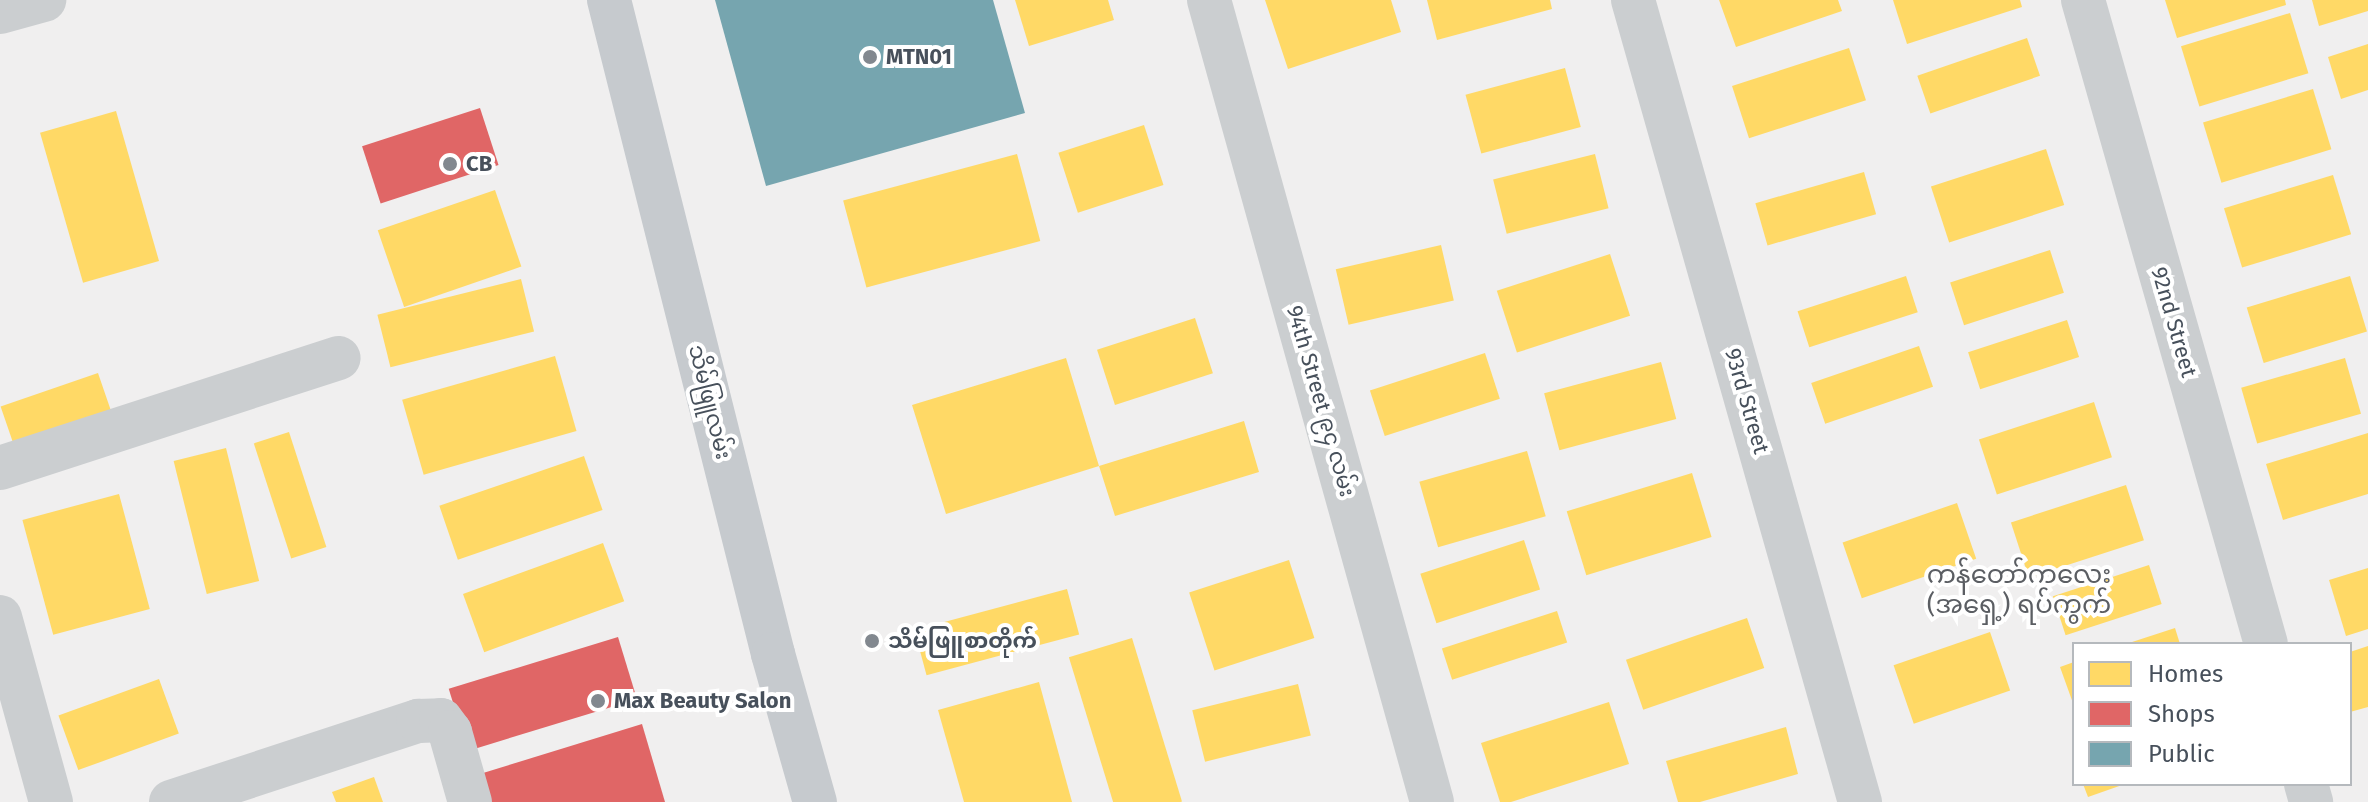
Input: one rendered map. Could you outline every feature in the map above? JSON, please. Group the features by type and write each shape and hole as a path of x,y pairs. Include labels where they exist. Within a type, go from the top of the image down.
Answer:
{"main road":[{"name":"သိမ်ဖြူလမ်း","path":"609,0 769,639 815,802"}],"street":[{"path":"0,12 44,0"},
{"name":"94th Street ၉၄ လမ်း","path":"1209,0 1432,802"},
{"name":"93rd Street","path":"1633,0 1860,802"},
{"name":"92nd Street","path":"2083,0 2265,642"},
{"path":"0,468 339,358"},
{"path":"0,617 51,802"},
{"path":"171,802 418,721 441,720 450,732 470,802"}],"building: Homes":[{"path":"1015,0 1108,0 1114,20 1029,46"},
{"path":"1265,0 1391,0 1401,32 1288,69"},
{"path":"1427,0 1550,0 1552,9 1437,40"},
{"path":"1719,0 1838,0 1842,11 1736,47"},
{"path":"1893,0 2020,0 2022,7 1907,44"},
{"path":"2165,0 2285,0 2286,5 2177,38"},
{"path":"2312,0 2368,0 2368,11 2319,26"},
{"path":"2290,13 2308,73 2199,107 2181,46"},
{"path":"2027,38 2040,76 1930,114 1917,76"},
{"path":"2368,44 2368,90 2341,99 2328,57"},
{"path":"1849,48 1866,100 1749,138 1732,86"},
{"path":"1565,68 1581,127 1481,154 1466,95"},
{"path":"2313,89 2331,149 2221,183 2203,123"},
{"path":"116,111 159,261 83,283 40,133"},
{"path":"1144,125 1163,185 1078,213 1058,153"},
{"path":"2046,149 2064,205 1949,243 1931,186"},
{"path":"1017,154 1040,241 866,288 843,201"},
{"path":"1595,154 1609,208 1507,234 1493,179"},
{"path":"1864,172 1876,214 1768,245 1755,203"},
{"path":"2333,175 2351,234 2242,268 2224,208"},
{"path":"495,190 521,267 404,307 378,230"},
{"path":"1441,245 1454,301 1349,325 1336,269"},
{"path":"2050,250 2064,293 1964,325 1950,282"},
{"path":"1610,254 1630,316 1517,353 1497,291"},
{"path":"1906,276 1918,312 1809,347 1798,311"},
{"path":"2350,276 2367,331 2264,363 2247,308"},
{"path":"521,279 534,331 390,367 377,315"},
{"path":"1195,318 1213,373 1115,405 1097,350"},
{"path":"2067,320 2079,357 1980,389 1968,352"},
{"path":"1919,346 1933,387 1825,424 1811,383"},
{"path":"1485,353 1500,399 1385,436 1370,390"},
{"path":"555,356 576,431 424,475 402,400"},
{"path":"1066,358 1099,466 946,514 912,405"},
{"path":"2345,358 2361,414 2257,444 2241,388"},
{"path":"1661,362 1676,419 1559,450 1544,393"},
{"path":"98,373 111,410 13,443 1,407"},
{"path":"2094,402 2112,457 1997,495 1979,439"},
{"path":"1244,421 1259,472 1115,516 1099,466"},
{"path":"289,432 326,547 291,559 254,443"},
{"path":"2368,433 2368,494 2283,520 2266,464"},
{"path":"226,448 259,581 207,594 174,461"},
{"path":"1527,451 1546,516 1438,547 1419,482"},
{"path":"584,456 603,510 458,560 439,506"},
{"path":"1692,473 1712,537 1586,575 1567,511"},
{"path":"2126,485 2144,540 2029,578 2011,522"},
{"path":"119,494 150,609 53,635 22,520"},
{"path":"1957,503 1976,559 1862,598 1843,542"},
{"path":"1524,540 1540,589 1436,623 1420,574"},
{"path":"603,543 624,601 484,652 463,594"},
{"path":"1289,560 1314,638 1214,670 1189,592"},
{"path":"2149,565 2162,604 2066,635 2053,596"},
{"path":"2368,568 2368,629 2346,636 2329,580"},
{"path":"1067,589 1079,634 927,675 914,630"},
{"path":"1557,611 1567,642 1452,680 1442,648"},
{"path":"1747,618 1764,668 1643,710 1626,660"},
{"path":"2175,628 2179,642 2132,642"},
{"path":"1990,632 2010,691 1914,724 1894,665"},
{"path":"1132,638 1182,802 1113,802 1069,657"},
{"path":"2368,646 2368,707 2352,711 2352,651"},
{"path":"2072,663 2072,700 2060,667"},
{"path":"159,679 179,734 78,770 58,716"},
{"path":"1039,682 1072,802 964,802 938,710"},
{"path":"1298,684 1311,735 1205,762 1192,710"},
{"path":"1609,702 1629,764 1511,802 1500,802 1481,743"},
{"path":"1786,727 1798,774 1700,802 1678,802 1666,761"},
{"path":"374,777 383,802 336,802 332,792"},
{"path":"2084,786 2119,786 2088,797"}],"building: Shops":[{"path":"480,108 499,165 381,203 362,146"},
{"path":"618,637 637,699 468,751 449,689"},
{"path":"642,724 665,802 478,802 470,777"}],"building: Public":[{"name":"MTN01","path":"715,0 993,0 1025,113 766,186"}],"place":[{"name":"MTN01","path":"870,57"},
{"name":"CB","path":"450,164"},
{"name":"သိမ်ဖြူစာတိုက်","path":"872,641"},
{"name":"Max Beauty Salon","path":"598,701"}],"district":[{"name":"ကန်တော်ကလေး (အရှေ့) ရပ်ကွက်","path":"2019,590"}]}
